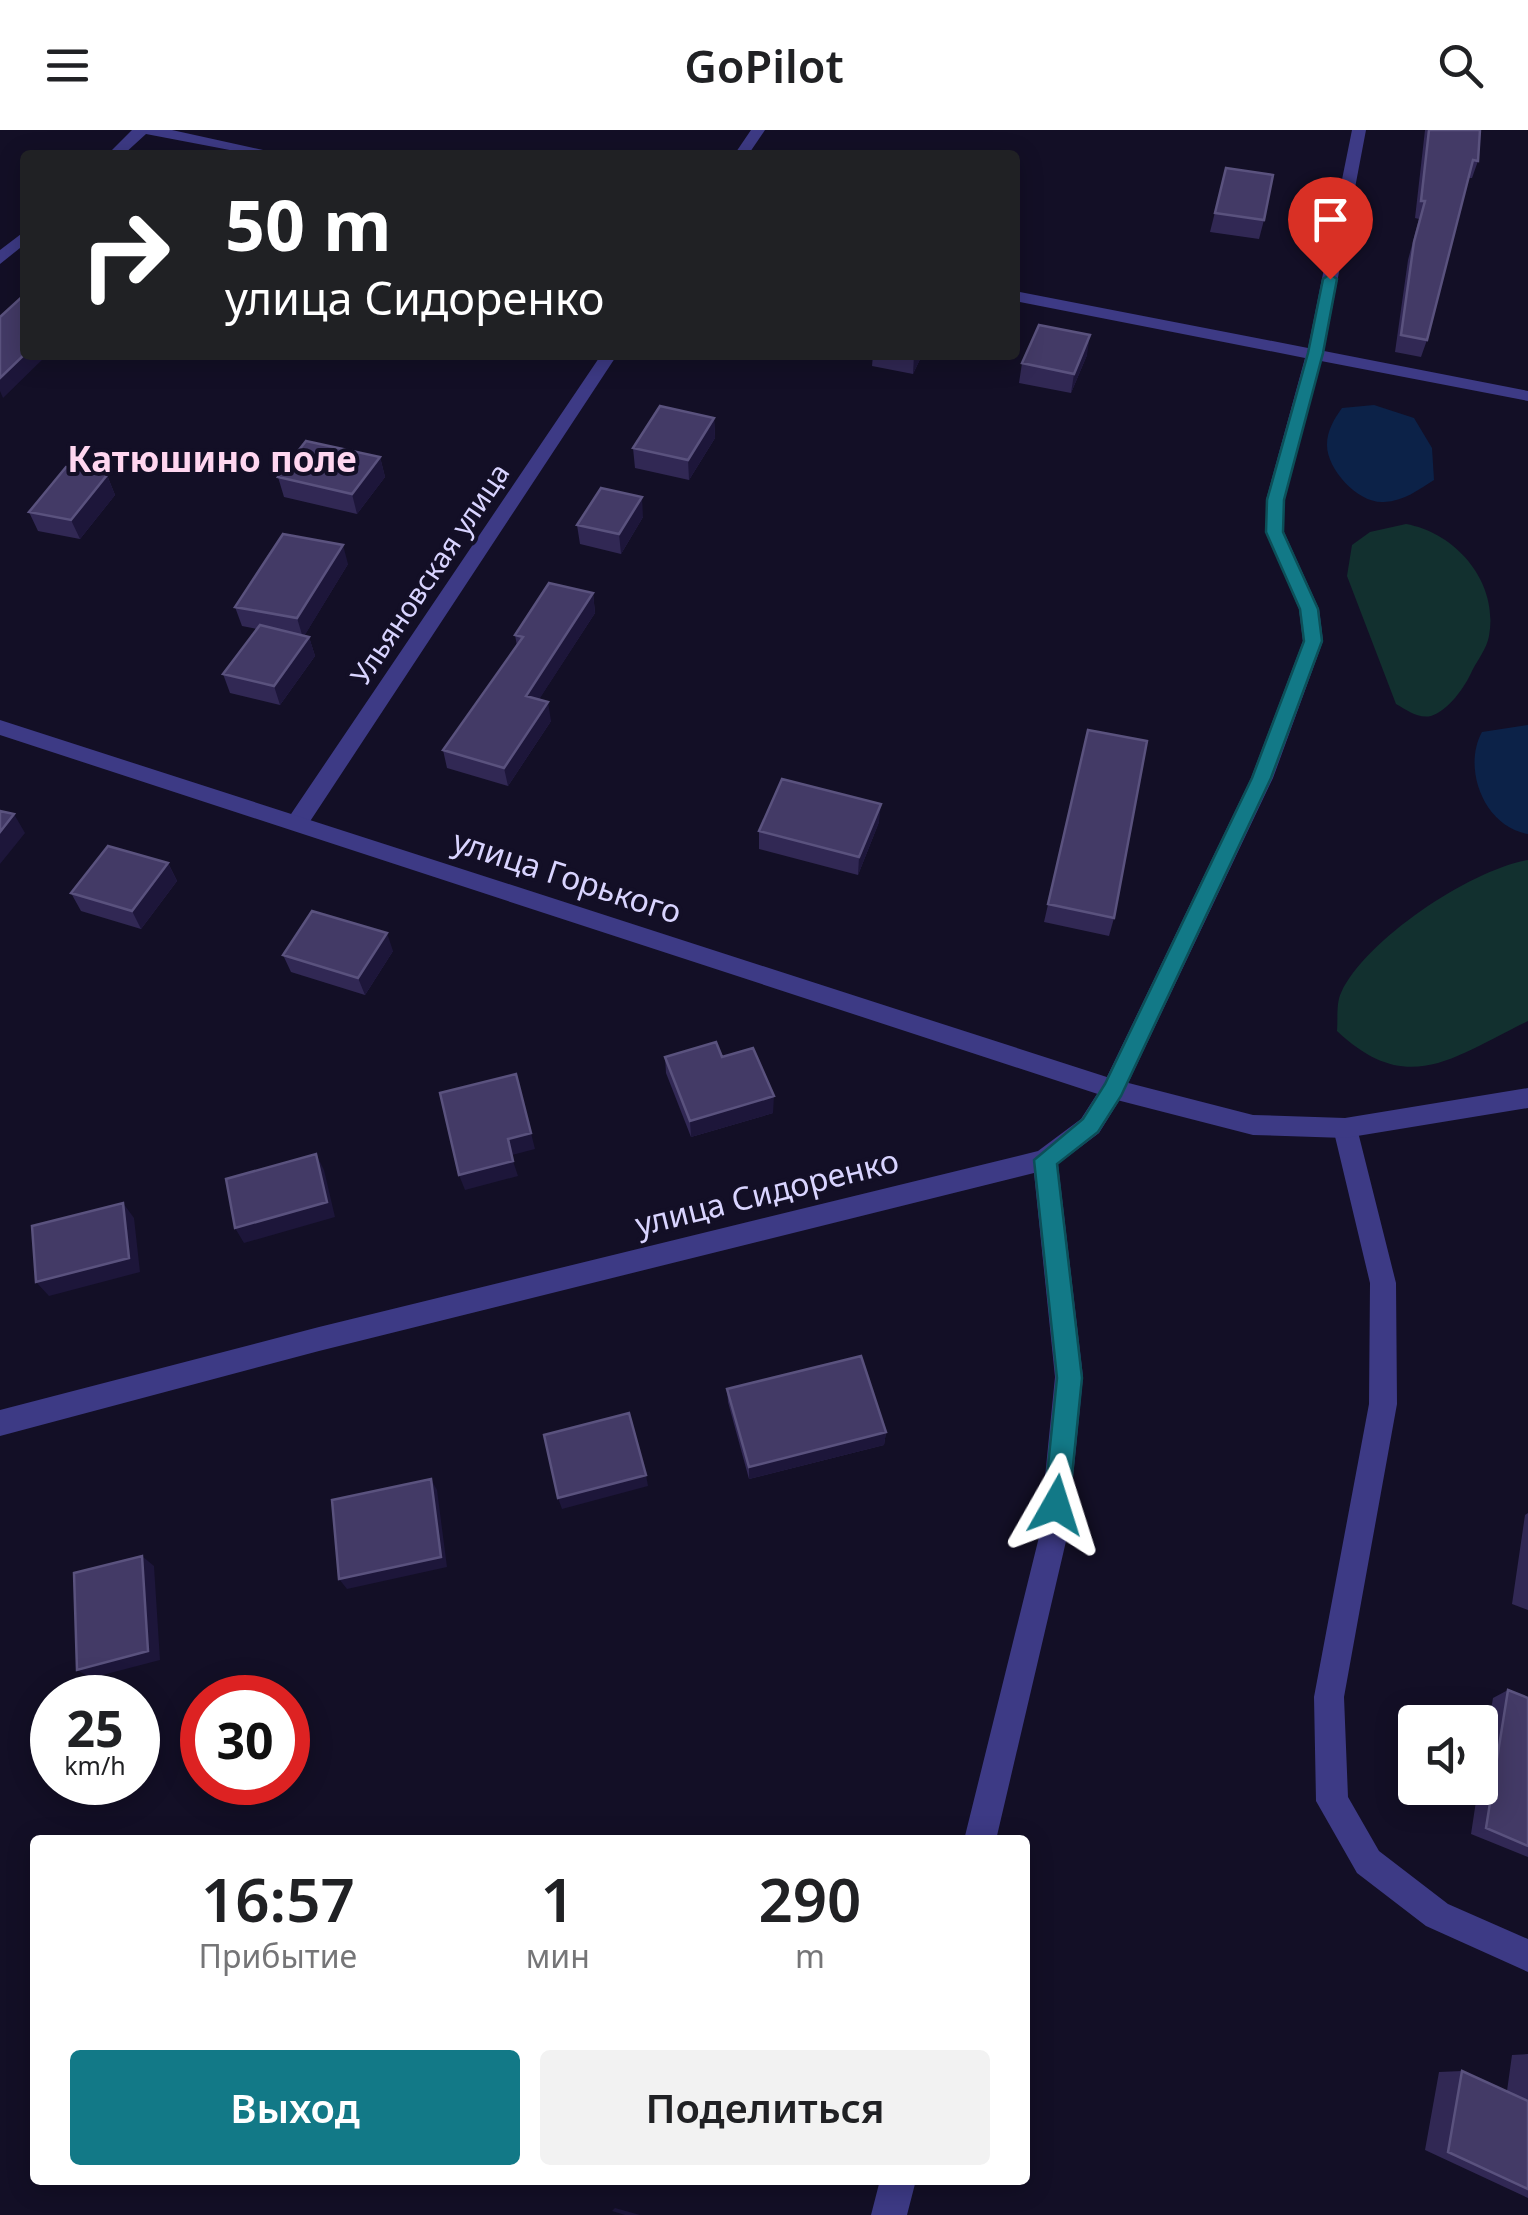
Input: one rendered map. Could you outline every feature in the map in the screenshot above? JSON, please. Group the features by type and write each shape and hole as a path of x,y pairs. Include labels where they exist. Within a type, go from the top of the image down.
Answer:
{"street":[{"path":"119,150 141,130"},
{"path":"149,130 252,150"},
{"name":"улица Сидоренко","path":"0,1423 319,1339 1045,1160 1090,1126 1113,1090 1262,778 1313,641 1309,609 1275,532 1275,500 1316,353 1359,130"},
{"path":"0,259 20,241"},
{"path":"1020,297 1528,396"},
{"name":"Ульяновская улица","path":"297,823 606,360"},
{"name":"улица Горького","path":"0,727 1113,1090"},
{"path":"1113,1090 1252,1125 1345,1128 1528,1098"},
{"path":"1345,1128 1383,1283 1384,1404 1329,1697 1332,1801 1368,1862 1437,1915 1528,1956"},
{"path":"981,1835 1053,1537 1069,1378 1045,1160"},
{"path":"890,2215 897,2185"}],"green space":[{"path":"1406,524 1441,538 1470,563 1487,597 1490,616 1486,645 1465,684 1444,709 1426,717 1396,704 1347,576 1352,545 1370,532"},
{"path":"1528,860 1528,1021 1453,1058 1409,1067 1386,1063 1337,1031 1341,993 1354,972 1396,930 1478,877"}],"water":[{"path":"1374,405 1414,418 1432,448 1434,480 1410,494 1384,502 1365,497 1346,484 1328,455 1328,435 1342,408"},
{"path":"1528,725 1528,834 1499,820 1489,808 1476,778 1475,762 1482,732"}],"building":[{"path":"1429,130 1480,130 1478,161 1473,160 1427,340 1401,335 1414,242 1425,201 1421,201"},
{"path":"1226,168 1273,175 1264,220 1215,213"},
{"path":"20,299 20,359 0,378 0,317"},
{"path":"1039,325 1090,335 1074,374 1022,363"},
{"path":"660,406 714,418 688,460 633,448"},
{"path":"306,441 380,457 352,494 278,477"},
{"path":"66,467 107,475 71,520 29,512"},
{"path":"601,488 642,497 619,534 577,525"},
{"path":"283,534 343,545 297,618 235,607"},
{"path":"549,583 593,593 526,696 548,702 504,768 443,750 523,637 515,635"},
{"path":"260,625 309,637 274,686 223,674"},
{"path":"1088,730 1147,741 1114,918 1048,904"},
{"path":"782,779 881,804 859,857 759,831"},
{"path":"0,811 14,814 0,832"},
{"path":"108,846 168,863 132,911 71,893"},
{"path":"312,911 387,933 358,978 283,955"},
{"path":"716,1042 722,1057 753,1048 774,1096 690,1121 665,1057"},
{"path":"516,1074 531,1133 508,1139 513,1161 459,1175 440,1093"},
{"path":"316,1154 327,1202 235,1228 226,1179"},
{"path":"123,1203 129,1258 36,1282 32,1226"},
{"path":"861,1356 886,1432 749,1467 727,1389"},
{"path":"629,1413 646,1475 558,1498 544,1435"},
{"path":"431,1479 441,1557 339,1579 332,1500"},
{"path":"142,1556 148,1651 77,1670 74,1573"},
{"path":"1508,1690 1528,1698 1528,1846 1486,1828 1490,1805 1498,1805 1498,1753"},
{"path":"1462,2071 1528,2101 1528,2189 1448,2152"}],"district":[{"name":"Катюшино поле","path":"212,460"}],"route":[{"path":"1056,1505 1069,1378 1045,1160 1090,1126 1113,1090 1262,778 1313,641 1309,609 1275,532 1275,500 1316,353 1330,279"}]}
